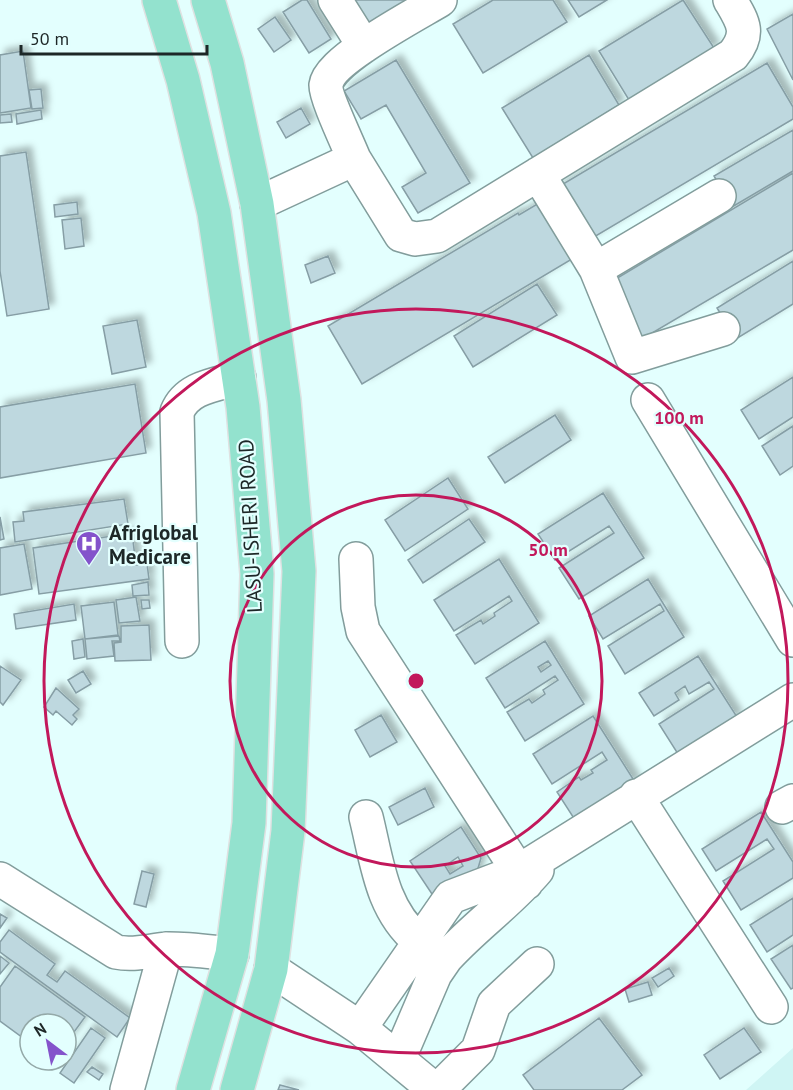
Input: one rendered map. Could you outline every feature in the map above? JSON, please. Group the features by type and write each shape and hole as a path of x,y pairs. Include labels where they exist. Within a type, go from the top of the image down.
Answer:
{"main road":[{"name":"LASU-ISHERI ROAD","path":"159,0 183,80 214,213 239,378 257,574 249,823 232,954 193,1090"},
{"name":"LASU-ISHERI ROAD","path":"208,0 227,63 258,204 284,400 299,571 288,831 271,969 237,1090"}],"street":[{"path":"334,0 364,46"},
{"path":"440,0 364,46 330,73 326,87 354,159 401,235 415,239 437,236 732,55 743,43 743,23 730,0"},
{"path":"258,204 354,159"},
{"path":"538,174 596,269 632,357 723,329"},
{"path":"596,269 719,196"},
{"path":"182,641 177,412 182,400 192,392 239,378"},
{"path":"648,400 793,640"},
{"path":"356,559 358,607 363,631 523,877"},
{"path":"399,1058 435,974 433,950 451,897 523,877 558,845 793,700"},
{"path":"636,796 771,1006"},
{"path":"366,817 387,900 399,920 433,950"},
{"path":"0,879 116,952 132,955 166,950 232,954"},
{"path":"127,1090 166,950"},
{"path":"360,1028 433,950"},
{"path":"271,969 360,1028 436,1090 478,1050 494,1004 537,963"}],"shaded area":[{"path":"793,1048 793,1090 746,1090"}],"building":[{"path":"302,0 307,0 331,39 309,53 283,12"},
{"path":"354,0 424,0 373,31"},
{"path":"493,0 553,0 567,22 483,73 453,24"},
{"path":"568,0 607,0 579,17"},
{"path":"683,0 714,48 629,100 599,51"},
{"path":"793,14 793,80 767,29"},
{"path":"275,17 291,40 274,52 258,29"},
{"path":"23,51 31,108 0,113 0,55"},
{"path":"589,55 619,105 533,158 502,108"},
{"path":"396,60 470,183 418,213 402,187 426,173 386,105 361,119 344,91"},
{"path":"767,63 793,107 793,119 589,240 558,187"},
{"path":"41,89 43,108 32,109 29,90"},
{"path":"301,108 310,124 286,138 277,122"},
{"path":"41,110 42,119 17,124 16,114"},
{"path":"11,114 12,122 0,123 0,115"},
{"path":"793,130 793,171 732,207 714,176"},
{"path":"26,152 49,309 7,316 0,271 0,156"},
{"path":"793,173 793,250 642,339 609,283"},
{"path":"77,202 78,214 55,217 54,205"},
{"path":"539,203 572,259 362,384 328,326 518,213 519,215"},
{"path":"81,218 84,246 65,249 62,220"},
{"path":"328,256 335,273 311,283 305,265"},
{"path":"793,261 793,304 736,339 717,308"},
{"path":"537,284 557,315 473,367 454,336"},
{"path":"137,320 146,367 112,374 103,326"},
{"path":"793,377 793,417 759,439 741,410"},
{"path":"135,384 146,453 0,478 0,407"},
{"path":"555,415 571,440 505,483 488,457"},
{"path":"793,426 793,466 780,475 762,446"},
{"path":"448,478 468,509 405,551 385,520"},
{"path":"603,493 644,558 579,599 559,568 614,533 609,526 555,560 538,534"},
{"path":"124,499 128,524 15,542 13,522 24,521 23,512"},
{"path":"0,517 4,539 0,540"},
{"path":"469,519 485,542 423,583 408,560"},
{"path":"132,533 136,565 147,564 149,579 39,594 33,548"},
{"path":"24,544 32,589 0,595 0,548"},
{"path":"499,559 539,623 475,664 456,635 481,620 483,624 495,616 494,613 512,601 509,596 454,631 434,600"},
{"path":"648,579 684,637 625,674 608,646 664,611 660,604 603,639 589,616"},
{"path":"148,582 149,595 133,596 132,585"},
{"path":"136,597 140,621 119,623 116,600"},
{"path":"141,600 149,600 150,608 142,609"},
{"path":"114,602 118,635 85,639 81,606"},
{"path":"74,604 76,620 16,629 14,614"},
{"path":"149,625 151,660 115,661 114,643 121,642 121,626"},
{"path":"119,636 120,641 112,641 114,656 87,659 85,639"},
{"path":"83,639 85,657 74,659 72,641"},
{"path":"545,641 584,704 525,741 507,712 529,699 532,703 545,694 543,690 558,680 555,676 505,708 486,678","holes":["548,661 551,665 541,672 538,667"]},
{"path":"698,656 737,717 678,754 659,724 714,689 709,682 689,694 685,686 675,693 679,700 654,716 639,693"},
{"path":"0,666 21,680 3,705 0,702"},
{"path":"83,671 91,684 76,693 68,680"},
{"path":"56,688 79,709 73,715 77,719 72,725 56,711 53,715 44,707"},
{"path":"381,715 397,742 370,757 355,730"},
{"path":"593,716 635,782 575,820 557,792 579,777 581,780 593,773 591,770 607,760 602,752 552,784 533,754"},
{"path":"425,788 434,807 398,825 389,807"},
{"path":"761,812 793,862 793,878 741,910 723,881 774,849 767,839 716,871 702,849"},
{"path":"461,827 481,858 474,882 449,897 432,894 410,861","holes":["458,857 463,866 450,874 445,866"]},
{"path":"142,871 154,874 146,907 134,904"},
{"path":"793,898 793,935 767,952 750,925"},
{"path":"0,914 7,918 0,928"},
{"path":"9,930 55,964 47,975 57,982 65,971 130,1018 117,1037 0,952 0,942"},
{"path":"793,945 793,988 791,989 771,959"},
{"path":"0,956 9,963 0,974"},
{"path":"15,966 85,1017 78,1027 78,1012 18,1012 18,1034 0,1021 0,987"},
{"path":"669,968 674,976 658,987 652,978"},
{"path":"648,982 652,995 629,1002 625,989"},
{"path":"599,1018 642,1075 622,1090 534,1090 523,1075"},
{"path":"91,1028 105,1038 74,1083 60,1073 78,1072 78,1047"},
{"path":"744,1028 761,1052 720,1079 704,1055"},
{"path":"92,1067 103,1074 99,1080 87,1072"},
{"path":"280,1085 299,1090 278,1090"}],"place":[{"name":"Afriglobal Medicare","path":"89,567"}]}
